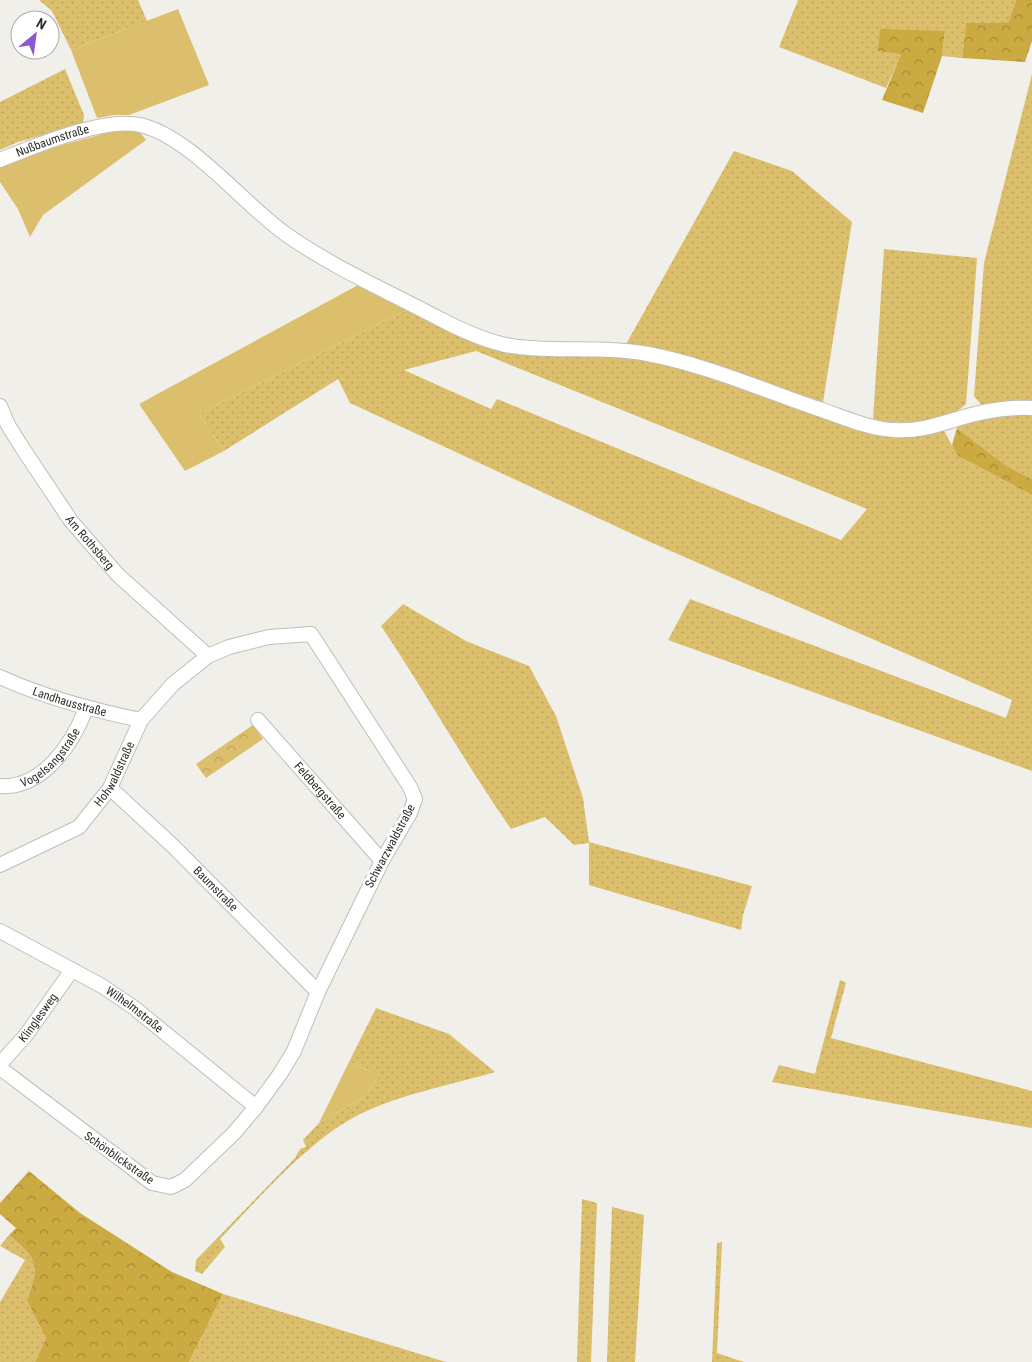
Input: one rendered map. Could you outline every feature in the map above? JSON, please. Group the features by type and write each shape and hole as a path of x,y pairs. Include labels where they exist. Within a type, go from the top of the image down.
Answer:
{"street":[{"name":"Nußbaumstraße","path":"0,160 29,148 106,124 137,124 168,137 194,155 259,213 311,250 443,320 479,336 517,347 605,350 647,354 688,365 862,424 893,430 924,430 988,411 1032,408"},
{"name":"Am Rothsberg","path":"0,406 8,425 71,521 118,575 208,656"},
{"name":"Schwarzwaldstraße","path":"208,656 229,647 269,637 311,634 410,787 415,799 410,813 382,860 318,992 294,1051 256,1107"},
{"name":"Hohwaldstraße","path":"0,865 79,827 110,788 141,720 173,684 208,656"},
{"name":"Landhausstraße","path":"0,677 30,691 86,708 141,720"},
{"name":"Vogelsangstraße","path":"0,786 12,787 28,783 42,774 67,744 81,721 86,708"},
{"name":"Feldbergstraße","path":"258,720 382,860"},
{"name":"Baumstraße","path":"110,788 173,846 318,992"},
{"name":"Wilhelmstraße","path":"0,931 102,986 133,1007 256,1107"},
{"name":"Klinglesweg","path":"0,1064 26,1035 72,970"},
{"name":"Schönblickstraße","path":"0,1068 152,1183 171,1188 185,1180 202,1165 256,1107"}],"green space":[{"path":"39,0 138,0 147,21 71,50 60,27 60,10 51,10"},
{"path":"798,0 1016,0 1008,23 966,23 962,58 942,56 945,31 901,54 886,88 779,47"},
{"path":"1016,0 1032,0 1032,41 1025,62 962,58 966,23 1008,23"},
{"path":"178,9 209,85 129,115 97,118 71,50"},
{"path":"880,29 945,31 942,56 923,113 882,100 901,54 878,51"},
{"path":"65,69 84,115 83,124 18,142 0,150 0,102"},
{"path":"1032,74 1032,401 1011,401 982,406 974,396 984,263"},
{"path":"121,129 139,131 146,140 43,215 30,237 18,209 0,182 0,167 18,157"},
{"path":"734,151 792,171 852,222 823,402 669,353 625,346"},
{"path":"884,249 977,258 966,404 947,415 935,419 908,422 873,419"},
{"path":"360,284 409,309 199,414 224,451 185,471 139,404"},
{"path":"409,309 486,345 630,357 670,365 880,433 943,429 958,456 1032,495 1032,771 668,640 690,599 1006,718 1012,700 641,538 350,403 338,379 224,451 199,414","holes":["476,351 867,509 841,540 497,399 491,409 404,370"]},
{"path":"1032,414 1032,479 1005,465 957,428 966,421"},
{"path":"957,428 1005,465 1032,479 1032,495 958,456 952,445"},
{"path":"403,604 466,641 529,666 556,716 583,798 589,842 752,886 743,915 741,930 589,885 589,843 574,845 545,817 511,829 381,626"},
{"path":"253,725 263,739 206,778 196,764"},
{"path":"840,980 846,983 831,1038 1032,1091 1032,1128 772,1082 779,1065 815,1074"},
{"path":"376,1008 449,1034 495,1072 392,1101 360,1114 341,1125 286,1170 220,1239 225,1247 202,1274 195,1271 196,1260 295,1158 300,1149 306,1147 303,1140 319,1123 364,1097 379,1075 349,1062"},
{"path":"349,1062 379,1075 364,1097 319,1123"},
{"path":"29,1171 80,1213 172,1272 223,1294 189,1362 35,1362 46,1338 27,1301 34,1278 34,1263 26,1251 9,1235 16,1228 0,1214 0,1203"},
{"path":"582,1199 597,1203 591,1362 577,1362"},
{"path":"612,1207 644,1215 635,1362 607,1362"},
{"path":"9,1235 26,1251 34,1263 34,1278 27,1301 46,1338 35,1362 0,1362 0,1302 25,1260 0,1246"},
{"path":"722,1242 717,1353 744,1362 712,1362 717,1243"},
{"path":"223,1294 446,1362 189,1362"}]}
